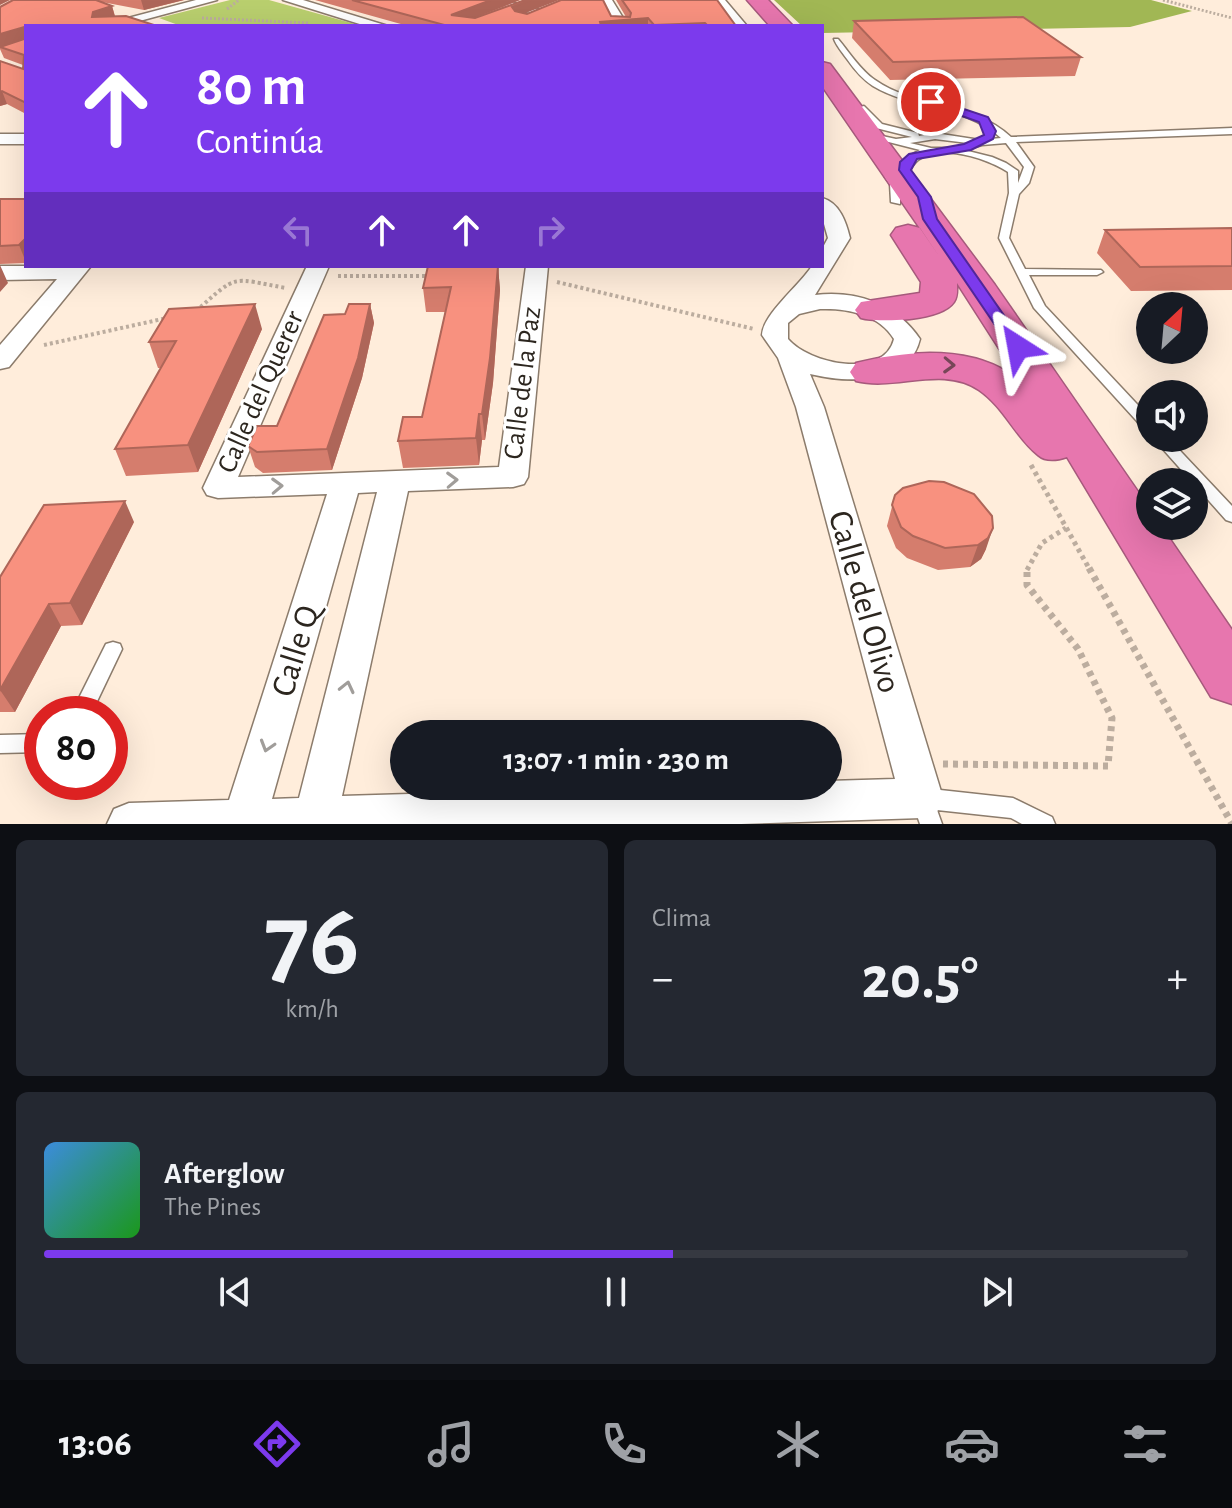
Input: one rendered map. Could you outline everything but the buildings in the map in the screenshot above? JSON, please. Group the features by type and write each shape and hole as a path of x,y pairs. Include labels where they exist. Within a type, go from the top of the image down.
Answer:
{"highway":[{"path":"756,0 772,24"},
{"path":"756,0 780,24"},
{"path":"827,86 883,144 913,210 1100,500 1232,682"},
{"path":"827,86 913,210 1070,423 1232,682"},
{"path":"827,86 847,141 939,282 938,298 922,306 859,306"},
{"path":"854,372 960,365 993,378 1010,392 1100,500"}],"street":[{"path":"114,24 211,0"},
{"path":"289,0 374,24"},
{"path":"483,0 516,15"},
{"path":"606,0 620,24"},
{"path":"718,0 738,24"},
{"path":"489,17 516,15 546,7"},
{"path":"111,9 158,24"},
{"path":"824,206 835,219 839,238 824,265"},
{"name":"Calle de la Paz","path":"346,483 513,477 537,268"},
{"path":"789,309 816,280 823,268"},
{"path":"0,273 78,269"},
{"path":"6,354 78,269"},
{"name":"Calle del Querer","path":"312,278 218,488 346,483"},
{"path":"790,355 820,369 854,372 889,366 901,357 907,347 905,335 896,324 825,293 816,280"},
{"path":"789,309 824,301 859,306"},
{"name":"Calle del Olivo","path":"789,309 778,318 774,328 776,340 790,355 810,407 921,795"},
{"path":"810,407 818,389 854,372"},
{"name":"Calle Q","path":"316,817 395,482"},
{"name":"Calle Q","path":"245,819 346,483"},
{"path":"129,824 921,795"}],"lane":[{"path":"836,40 875,85 984,120 1010,140 1029,167 1024,183 1014,193"},
{"path":"827,86 855,101 879,126 893,131 982,142"},
{"path":"931,102 961,117 961,128"},
{"path":"980,155 975,147 989,137 990,131 984,120"},
{"path":"883,144 935,136 961,128"},
{"path":"961,128 982,142 1024,158"},
{"path":"913,210 924,197 905,170 906,162 913,156 982,142 1232,131"},
{"path":"883,144 980,155 1013,171 1014,193 1004,238 1021,272 1040,308 1136,412"},
{"path":"1021,272 1097,272"},
{"path":"1173,452 1232,516"},
{"path":"90,696 113,649"},
{"path":"0,744 24,743"},
{"path":"921,795 1013,808 1044,824"}],"path":[{"path":"1163,0 1232,17"},
{"path":"1172,0 1232,17"},
{"path":"156,14 322,24"},
{"path":"6,354 197,310 220,287 236,281 312,278"},
{"path":"1029,461 1232,824"},
{"path":"921,795 1108,766 1112,718 1078,649 1027,585 1027,565 1042,543 1066,528"}],"green space":[{"path":"230,0 269,0 355,24 176,24 159,18"},
{"path":"774,0 1151,0 1192,11 1130,27 824,33 824,24 800,24"}],"route":[{"path":"931,102 971,113 984,120 990,131 989,137 967,147 913,156 906,162 905,170 924,197 930,219 1018,347"}]}
